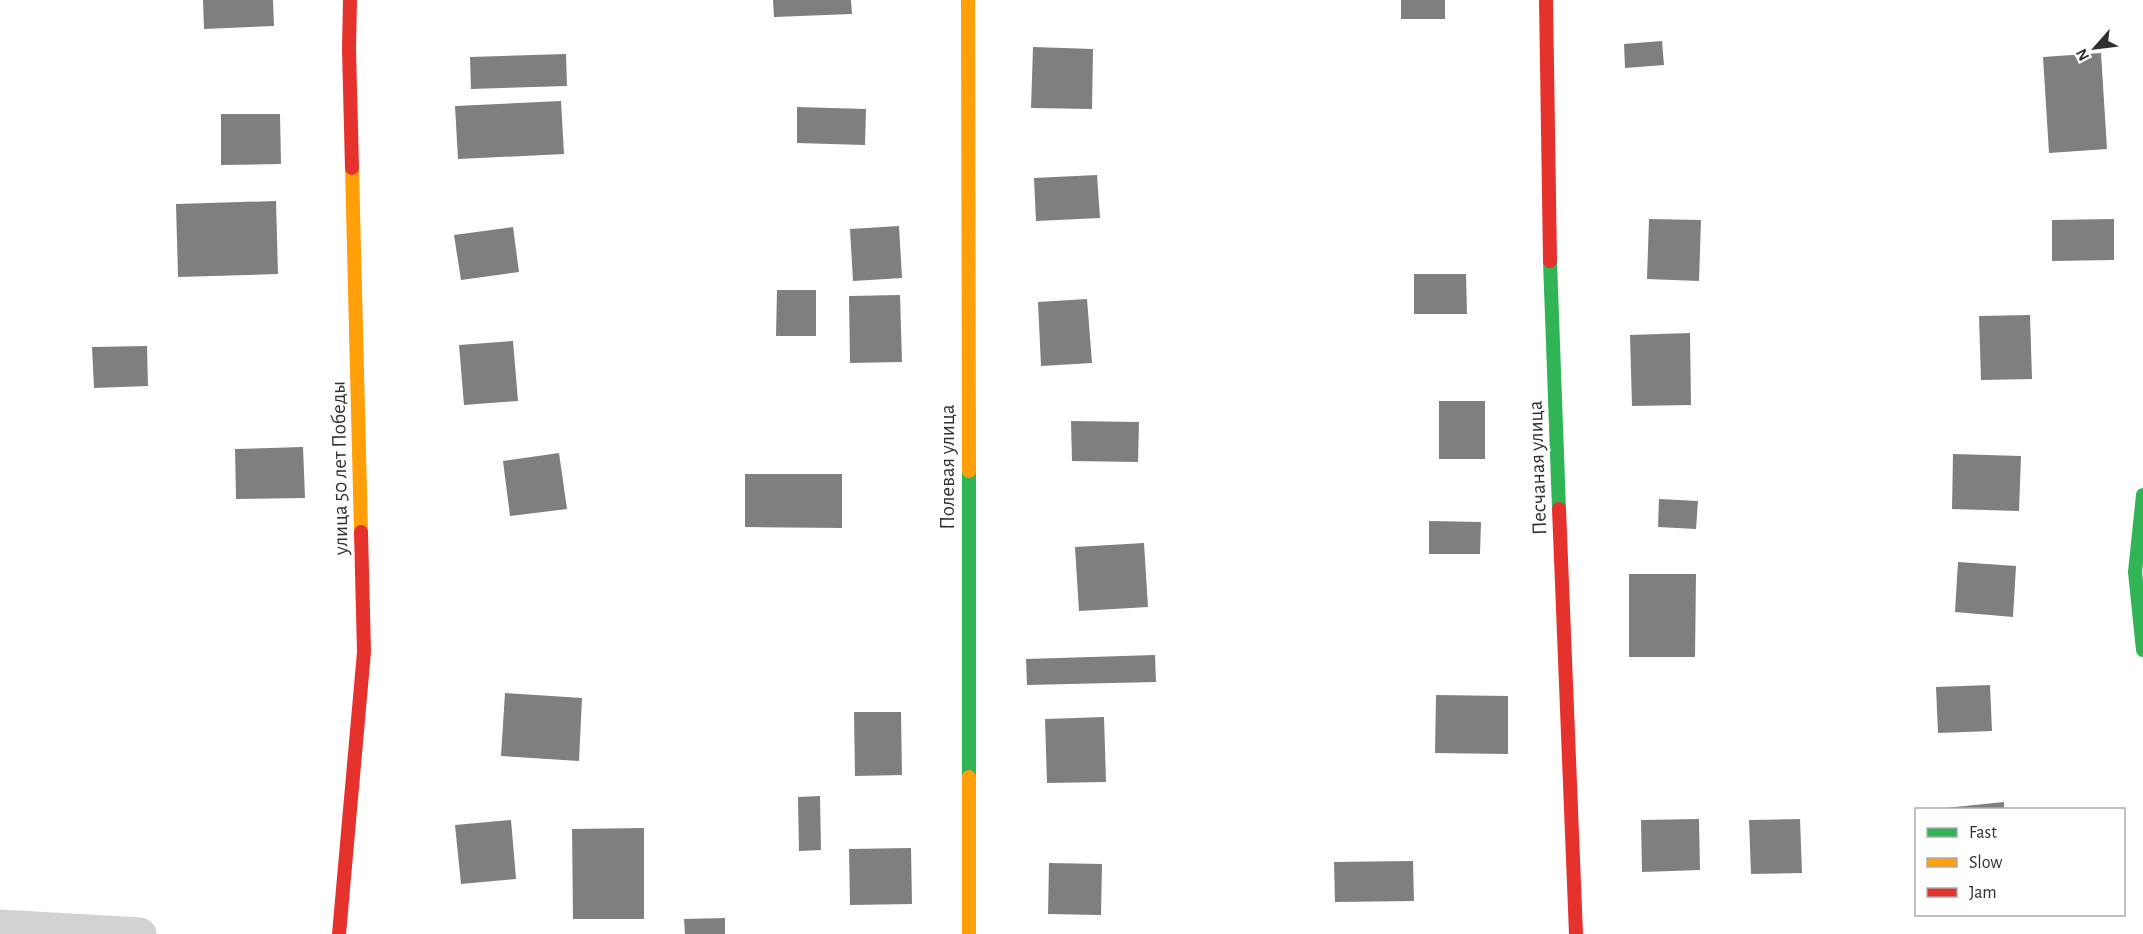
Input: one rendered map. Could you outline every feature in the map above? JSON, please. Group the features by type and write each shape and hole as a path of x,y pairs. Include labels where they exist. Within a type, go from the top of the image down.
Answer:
{"street":[{"name":"улица 50 лет Победы","path":"339,934 364,652 349,49 350,0"},
{"name":"Полевая улица","path":"968,0 969,934"},
{"name":"Песчаная улица","path":"1546,0 1551,307 1576,934"},
{"path":"2143,495 2135,572 2143,650"},
{"path":"0,926 140,934"}],"building":[{"path":"203,0 273,0 274,26 204,29"},
{"path":"773,0 851,0 852,14 774,17"},
{"path":"1401,0 1445,0 1445,19 1401,19"},
{"path":"1662,41 1664,65 1625,68 1624,44"},
{"path":"1033,47 1093,49 1092,109 1031,108"},
{"path":"2101,53 2107,149 2049,153 2043,57"},
{"path":"566,54 567,86 471,89 470,57"},
{"path":"561,101 564,154 458,159 455,106"},
{"path":"797,107 866,109 865,145 797,143"},
{"path":"221,114 280,114 281,164 221,165"},
{"path":"1097,175 1100,218 1036,221 1034,178"},
{"path":"276,201 278,274 178,277 176,204"},
{"path":"1649,219 1701,220 1699,281 1647,279"},
{"path":"2114,219 2114,260 2052,261 2052,220"},
{"path":"899,226 902,278 853,281 850,229"},
{"path":"513,227 519,272 461,280 454,235"},
{"path":"1414,274 1466,274 1467,314 1414,314"},
{"path":"777,290 816,290 816,336 776,336"},
{"path":"900,295 902,362 850,363 849,296"},
{"path":"1087,299 1092,363 1041,366 1038,302"},
{"path":"2030,315 2032,379 1981,380 1979,316"},
{"path":"1690,333 1691,405 1632,406 1630,335"},
{"path":"513,341 518,401 464,405 459,345"},
{"path":"147,346 148,386 94,388 92,347"},
{"path":"1439,401 1485,401 1485,459 1439,459"},
{"path":"1071,421 1139,422 1138,462 1072,461"},
{"path":"303,447 305,498 236,499 235,449"},
{"path":"559,453 567,509 510,516 503,461"},
{"path":"1953,454 2021,456 2019,511 1952,509"},
{"path":"745,474 842,474 842,528 745,527"},
{"path":"1659,499 1698,501 1696,529 1658,527"},
{"path":"1429,521 1481,522 1480,554 1429,554"},
{"path":"1144,543 1148,607 1079,611 1075,547"},
{"path":"1958,562 2016,566 2013,617 1955,612"},
{"path":"1629,574 1696,574 1695,657 1629,657"},
{"path":"1155,655 1156,682 1027,685 1026,659"},
{"path":"1990,685 1992,731 1938,733 1936,687"},
{"path":"505,693 582,698 579,761 501,756"},
{"path":"1436,695 1508,696 1508,754 1435,753"},
{"path":"854,712 901,712 902,775 855,776"},
{"path":"1104,717 1106,782 1047,783 1045,719"},
{"path":"820,796 821,850 799,851 798,797"},
{"path":"2004,802 2004,808 1945,808"},
{"path":"1699,819 1700,870 1642,872 1641,820"},
{"path":"1800,819 1802,873 1751,874 1749,820"},
{"path":"511,820 516,879 461,884 455,825"},
{"path":"644,828 644,919 573,919 572,829"},
{"path":"911,848 912,904 850,905 849,849"},
{"path":"1413,861 1414,901 1335,902 1334,862"},
{"path":"1049,863 1102,864 1101,915 1048,914"},
{"path":"725,918 725,934 685,934 684,919"}],"traffic: fast":[{"path":"1550,261 1559,509"},
{"path":"969,471 969,777"},
{"path":"2143,495 2135,572 2143,650"}],"traffic: slow":[{"path":"968,0 969,471"},
{"path":"352,168 361,532"},
{"path":"969,777 969,934"}],"traffic: jam":[{"path":"350,0 352,168"},
{"path":"1546,0 1550,261"},
{"path":"1559,509 1576,934"},
{"path":"339,934 364,652 361,532"}]}
